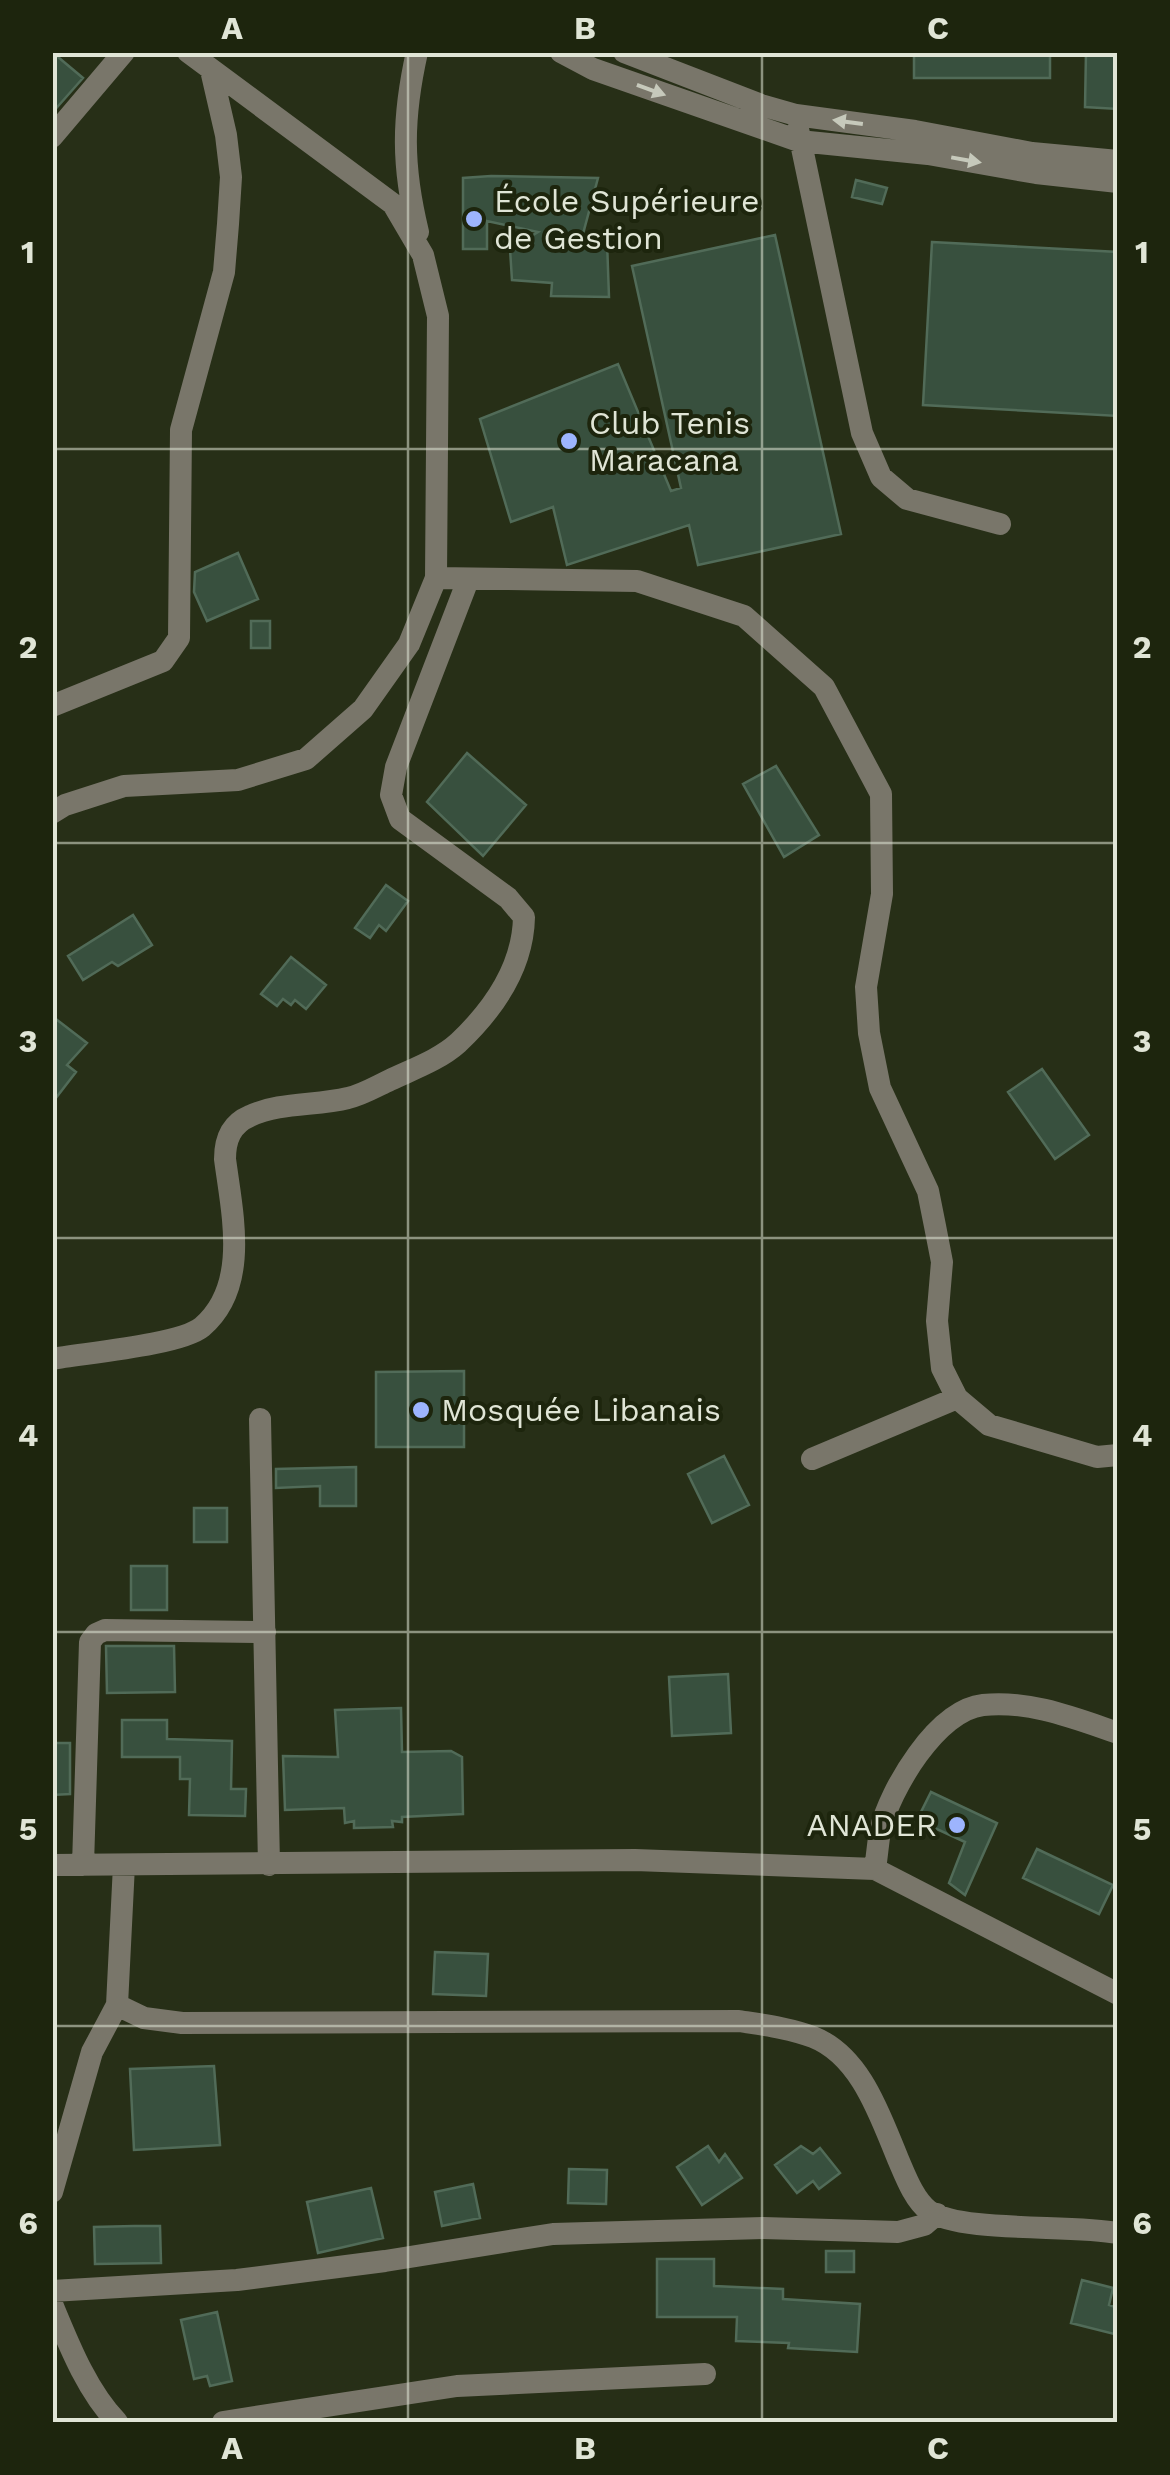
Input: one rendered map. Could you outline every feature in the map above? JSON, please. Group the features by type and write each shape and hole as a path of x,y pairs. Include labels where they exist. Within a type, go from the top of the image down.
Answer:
{"street":[{"path":"52,136 124,52"},
{"path":"188,52 393,204 423,255"},
{"path":"52,813 65,804 124,786 238,780 306,760 363,709 409,644 436,578 438,316 407,187 403,141 408,93 418,52"},
{"path":"561,52 628,82 800,141 928,154 1036,173 1118,182"},
{"path":"624,52 761,106 796,115 915,131 1032,153 1118,162"},
{"path":"52,706 162,660 179,638 181,430 224,272 231,178 211,70"},
{"path":"796,115 862,432 881,478 907,499 1000,524"},
{"path":"436,578 637,581 744,616 824,688 881,794 882,894 866,987 868,1034 880,1088 928,1191 942,1262 937,1321 942,1368 958,1398 989,1425 1097,1457 1118,1455"},
{"path":"52,1359 168,1340 201,1328 223,1299 235,1258 224,1160 233,1127 249,1116 269,1110 350,1098 426,1064 457,1043 509,981 523,942 524,917 508,898 400,820 391,795 396,766 468,580"},
{"path":"812,1459 958,1398"},
{"path":"260,1419 270,1865"},
{"path":"83,1865 90,1642 96,1634 105,1630 265,1632"},
{"path":"875,1869 881,1827 912,1761 942,1725 978,1705 1018,1705 1065,1714 1118,1733"},
{"path":"52,1865 636,1860 875,1869 1118,1994"},
{"path":"52,2192 92,2052 117,2005 124,1865"},
{"path":"117,2005 144,2018 182,2023 739,2021 786,2029 817,2038 844,2059 874,2100 908,2182 927,2210 973,2223 1090,2228 1118,2233"},
{"path":"52,2291 237,2280 553,2234 763,2228 898,2232 924,2224 937,2214"},
{"path":"52,2304 88,2380 117,2422"},
{"path":"223,2422 457,2386 704,2374"}],"building":[{"path":"52,52 83,78 52,113"},
{"path":"914,52 1050,52 1050,78 914,78"},
{"path":"1086,52 1118,52 1118,109 1085,107"},
{"path":"463,178 598,178 583,234 607,241 609,297 551,296 552,283 512,280 510,249 538,232 487,221 487,249 463,249"},
{"path":"856,180 887,188 882,204 852,197"},
{"path":"775,235 841,534 698,565 689,525 567,565 553,507 511,522 480,419 618,364 671,491 681,488 632,266"},
{"path":"932,242 1118,252 1118,416 923,405"},
{"path":"238,553 258,599 207,621 194,592 195,572"},
{"path":"251,621 270,621 270,648 251,648"},
{"path":"467,753 526,805 483,856 427,802"},
{"path":"776,766 819,835 784,857 743,784"},
{"path":"386,885 408,901 386,931 379,925 370,938 355,928"},
{"path":"133,915 152,945 118,966 112,962 83,980 68,956"},
{"path":"291,957 326,985 306,1009 295,1000 291,1005 283,999 277,1006 261,994"},
{"path":"52,1016 87,1043 67,1065 76,1072 52,1103"},
{"path":"1042,1069 1089,1135 1055,1159 1008,1092"},
{"path":"464,1371 464,1447 376,1447 376,1372"},
{"path":"724,1456 749,1505 712,1523 688,1474"},
{"path":"356,1467 356,1506 320,1506 320,1486 276,1488 276,1469"},
{"path":"194,1508 227,1508 227,1542 194,1542"},
{"path":"131,1566 167,1566 167,1610 131,1610"},
{"path":"106,1646 174,1646 175,1692 107,1693"},
{"path":"728,1674 731,1733 672,1736 669,1677"},
{"path":"401,1708 402,1752 451,1751 462,1757 463,1814 402,1817 402,1822 392,1821 393,1827 354,1828 354,1821 345,1823 344,1808 285,1810 283,1756 338,1757 335,1710"},
{"path":"122,1720 167,1720 167,1739 232,1741 231,1789 246,1789 245,1816 189,1815 190,1779 180,1779 180,1757 122,1757"},
{"path":"52,1743 70,1743 70,1794 52,1795"},
{"path":"931,1792 997,1823 965,1895 949,1883 965,1842 917,1820"},
{"path":"1037,1849 1113,1885 1099,1914 1023,1878"},
{"path":"435,1952 488,1954 486,1996 433,1994"},
{"path":"214,2066 220,2145 134,2150 130,2069"},
{"path":"708,2146 719,2162 725,2154 742,2178 702,2205 677,2167"},
{"path":"801,2146 813,2154 820,2148 840,2173 819,2189 813,2181 797,2193 775,2165"},
{"path":"569,2169 607,2170 606,2204 568,2203"},
{"path":"473,2184 480,2218 442,2226 435,2192"},
{"path":"371,2188 383,2238 318,2253 307,2202"},
{"path":"160,2226 161,2263 95,2264 94,2227"},
{"path":"826,2251 854,2251 854,2272 826,2272"},
{"path":"657,2259 714,2259 714,2286 783,2289 783,2299 860,2304 857,2352 736,2341 737,2317 657,2317"},
{"path":"1082,2280 1113,2288 1109,2305 1118,2308 1118,2335 1071,2323"},
{"path":"217,2312 232,2381 210,2386 207,2376 194,2379 181,2320"}],"place":[{"name":"École Supérieure de Gestion","path":"474,219"},
{"name":"Club Tenis Maracana","path":"569,441"},
{"name":"Mosquée Libanais","path":"421,1410"},
{"name":"ANADER","path":"957,1825"}]}
